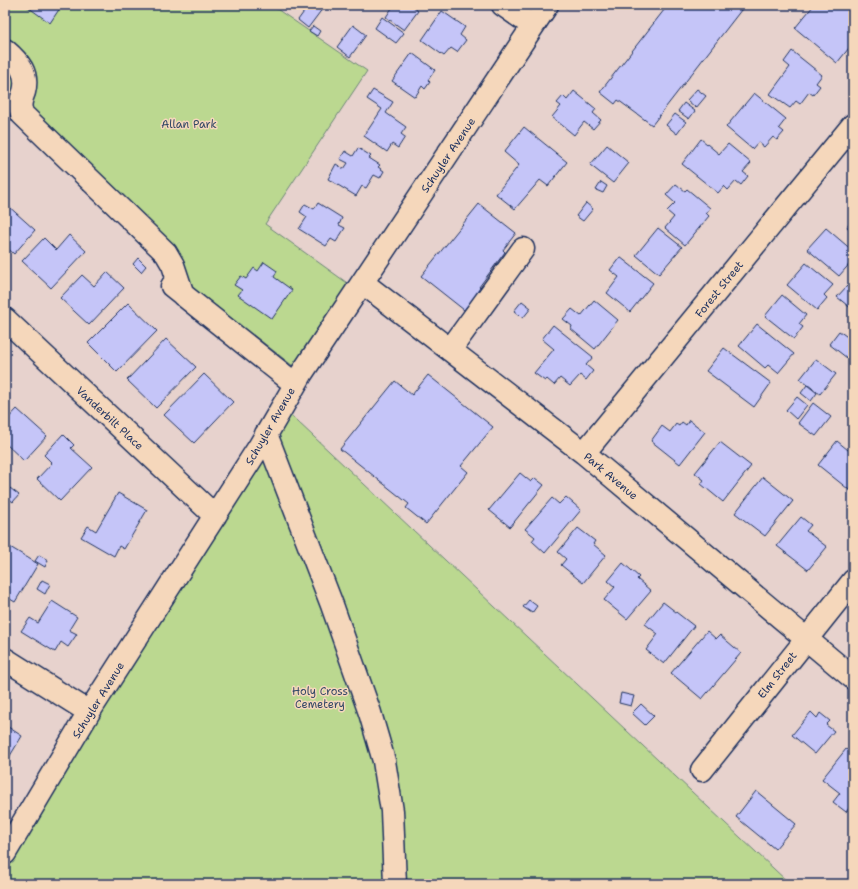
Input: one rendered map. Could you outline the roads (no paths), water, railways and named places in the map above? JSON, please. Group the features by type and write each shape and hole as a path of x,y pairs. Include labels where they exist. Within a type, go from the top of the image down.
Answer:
{"street":[{"path":"503,5 533,26"},
{"name":"Schuyler Avenue","path":"5,853 89,712 215,516 295,384 547,5"},
{"path":"5,50 22,67 25,74 24,90 20,102 22,114 166,253 173,265 176,289 295,384"},
{"name":"Forest Street","path":"584,454 853,125"},
{"path":"450,350 523,249"},
{"name":"Park Avenue","path":"363,283 584,454 805,640 853,678"},
{"name":"Vanderbilt Place","path":"5,320 215,516"},
{"path":"266,434 334,612 370,713 384,761 392,811 395,884"},
{"name":"Elm Street","path":"702,770 853,581"},
{"path":"5,659 89,712"}],"park label":[{"name":"Allan Park","path":"189,124"},
{"name":"Holy Cross Cemetery","path":"320,697"}]}
